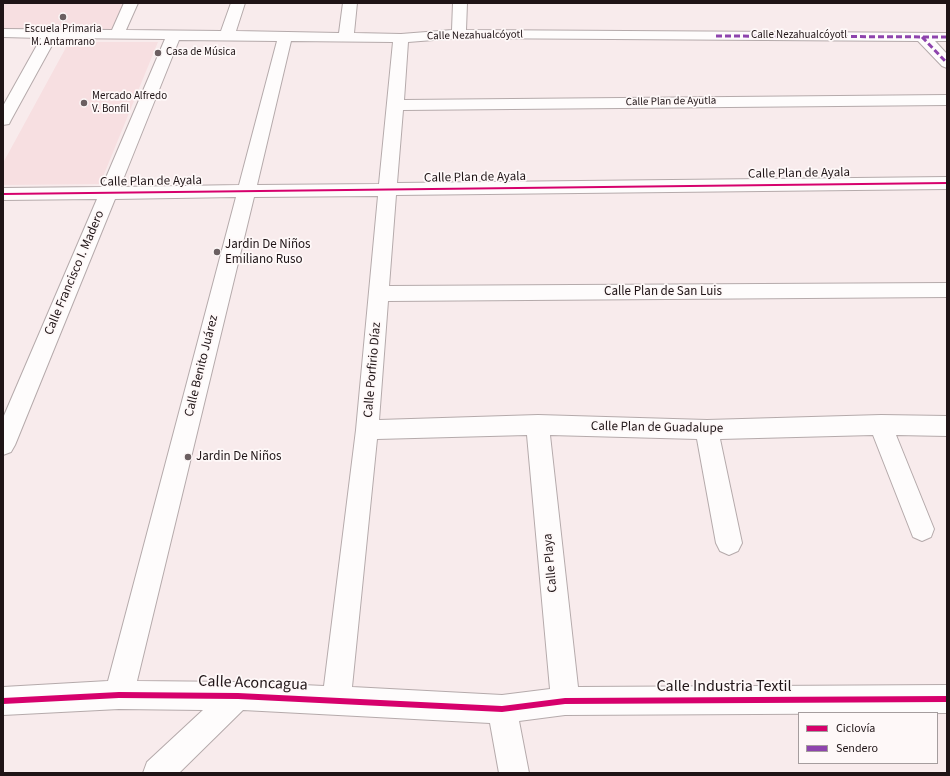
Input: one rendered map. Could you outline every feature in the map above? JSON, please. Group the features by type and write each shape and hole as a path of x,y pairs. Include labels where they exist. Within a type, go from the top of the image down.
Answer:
{"street":[{"path":"117,35 131,3"},
{"path":"227,35 238,3"},
{"path":"346,37 350,3"},
{"path":"459,34 460,3"},
{"name":"Calle Nezahualcóyotl","path":"3,33 401,38 459,34 947,37"},
{"path":"3,120 51,34"},
{"name":"Calle Francisco I. Madero","path":"3,445 174,35"},
{"name":"Calle Benito Juárez","path":"119,695 285,37"},
{"path":"922,37 947,63"},
{"name":"Calle Porfirio Díaz","path":"336,700 367,430 401,38"},
{"name":"Calle Plan de Ayutla","path":"396,105 947,100"},
{"name":"Calle Plan de Ayala","path":"3,194 108,194 947,183"},
{"name":"Calle Plan de San Luis","path":"380,294 947,290"},
{"name":"Calle Plan de Guadalupe","path":"367,430 538,425 707,430 881,425 947,426"},
{"name":"Calle Playa","path":"538,425 564,701"},
{"path":"881,425 922,529"},
{"path":"707,430 729,543"},
{"name":"Calle Aconcagua","path":"3,701 119,695 238,696 502,709"},
{"path":"158,773 238,696"},
{"name":"Calle Industria Textil","path":"502,709 564,701 947,699"},
{"path":"502,709 514,773"}],"shaded area":[{"name":"Escuela Primaria M. Antamrano","path":"3,3 129,3 117,35 3,30"},
{"name":"Mercado Alfredo V. Bonfil","path":"69,42 158,42 100,184 3,185 3,163"}],"marked path":[{"path":"716,36 947,37"},
{"path":"922,37 947,63"}],"cycle path":[{"path":"3,194 947,183"},
{"path":"3,701 119,695 238,696 502,709 565,701 947,699"}],"place":[{"name":"Escuela Primaria M. Antamrano","path":"63,17"},
{"name":"Casa de Música","path":"158,53"},
{"name":"Mercado Alfredo V. Bonfil","path":"84,103"},
{"name":"Jardin De Niños Emiliano Ruso","path":"217,252"},
{"name":"Jardin De Niños","path":"188,457"}]}
